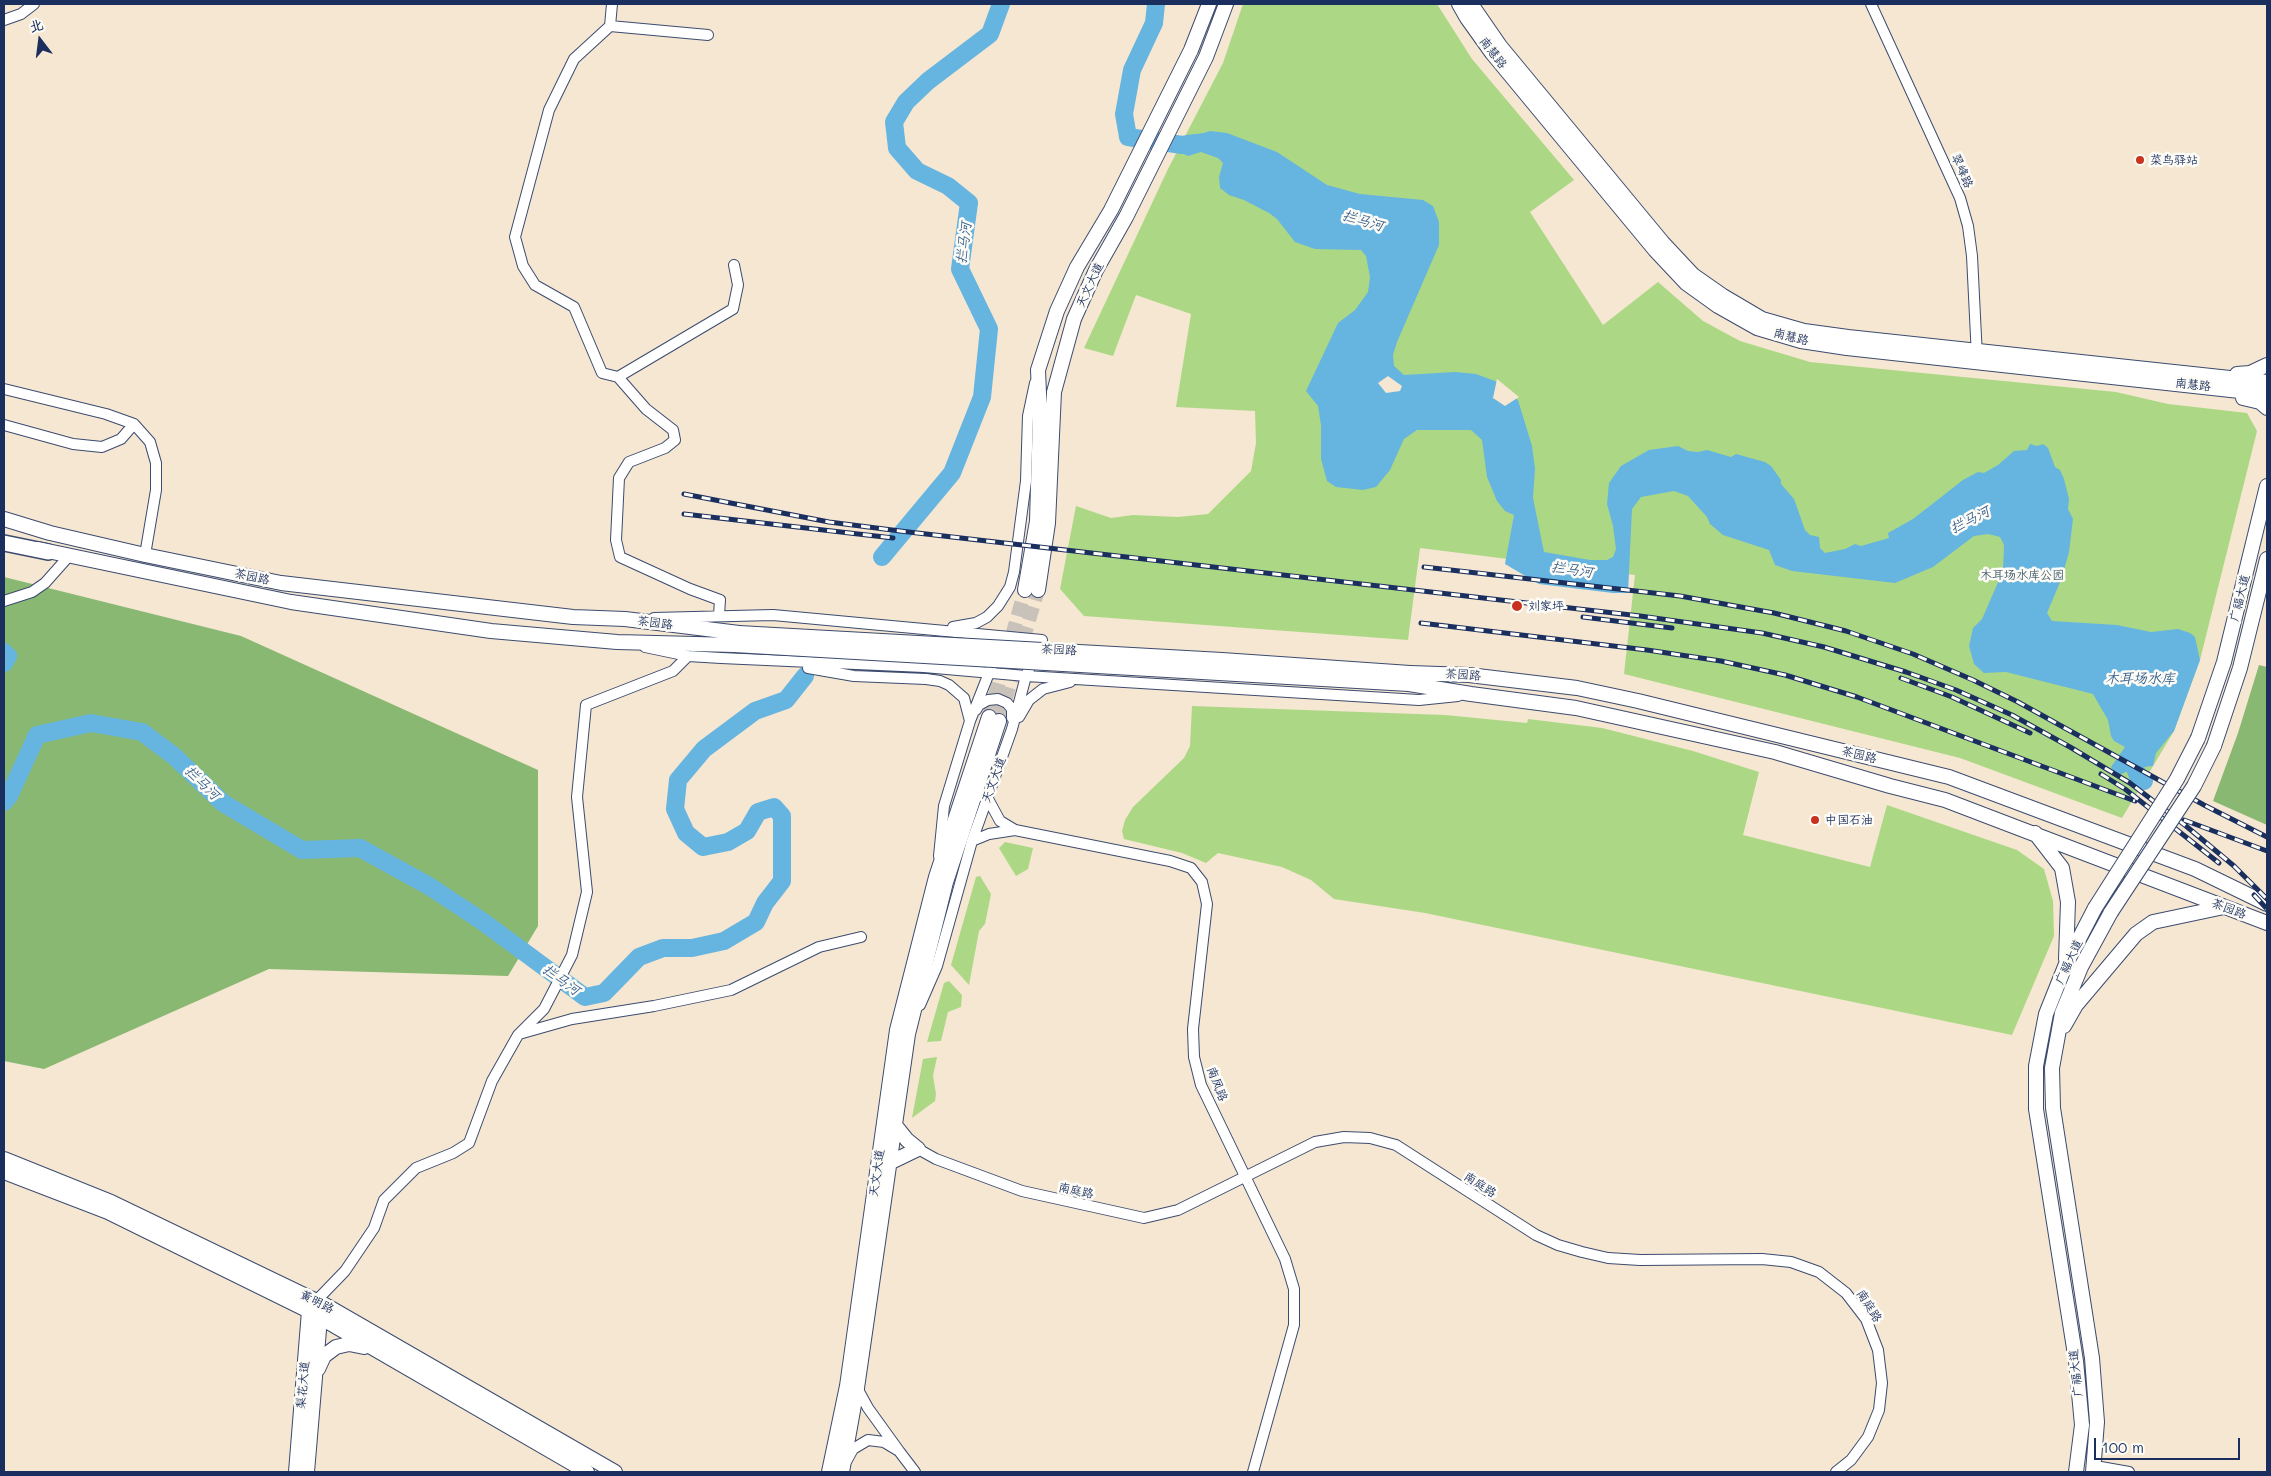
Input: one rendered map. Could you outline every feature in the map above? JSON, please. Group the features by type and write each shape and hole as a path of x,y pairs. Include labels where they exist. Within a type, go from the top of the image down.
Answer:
{"highway":[{"path":"4,543 48,552"}],"main road":[{"name":"天文大道","path":"1209,4 1191,50 1111,210 1077,267 1057,311 1038,370 1040,417 1031,590 1048,523 1054,392 1074,319 1096,270 1126,217 1206,57 1226,4"},
{"name":"南慧路","path":"1459,4 1492,53 1654,250 1686,283 1718,306 1757,328 1801,341 2194,374 2267,382"},
{"name":"南慧路","path":"1471,4 1500,46 1663,243 1694,275 1722,296 1762,319 1804,331 1977,357 2267,394"},
{"path":"2194,374 2250,373 2267,365"},
{"path":"2146,380 2208,394 2251,399 2267,408"},
{"name":"广福大道","path":"2076,1472 2082,1425 2076,1361 2036,1109 2036,1066 2046,1014 2066,964 2095,908 2177,779 2198,738 2224,662 2267,486"},
{"name":"茶园路","path":"4,519 50,533 145,555 281,583 573,617 625,619 736,639"},
{"name":"茶园路","path":"4,539 48,552 291,602 491,630 618,642 736,639 1222,660 1409,678 1469,675 1577,688 1638,701 1949,777 2195,869 2267,904"},
{"name":"广福大道","path":"2094,1469 2097,1422 2092,1358 2054,1108 2052,1068 2056,1039 2062,1013 2078,974 2111,912 2194,786 2214,746 2240,668 2267,559"},
{"name":"茶园路","path":"1409,678 1471,694 1576,708 1775,752 1944,800 2035,833 2267,923"},
{"name":"天文大道","path":"829,1472 847,1386 897,1030 936,877 994,719 946,882 908,1034 857,1388 843,1470"},
{"path":"2035,833 2062,868 2068,902 2066,964"},
{"path":"2195,869 2267,894"},
{"path":"2056,1039 2076,1005 2136,934 2153,922 2224,907"},
{"path":"889,1163 918,1149 907,1140 895,1125"},
{"name":"黄明路","path":"4,1159 111,1202 318,1309 615,1472"},
{"name":"黄明路","path":"4,1172 108,1212 318,1309 373,1348 587,1472"},
{"name":"梨花大道","path":"307,1472 318,1309"},
{"name":"梨花大道","path":"296,1472 318,1309"},
{"path":"315,1374 324,1356 336,1347 349,1344 373,1348"}],"street":[{"path":"4,20 21,14 34,4"},
{"path":"612,4 610,26 574,59 549,110 515,237 523,266 535,285 574,307 602,373 618,377 646,409 673,430 675,440 665,448 629,462 619,478 616,540 620,557 690,589 720,600 719,614"},
{"name":"翠峰路","path":"1871,4 1960,198 1968,226 1972,256 1977,357"},
{"path":"610,26 708,35"},
{"path":"618,377 733,309 738,285 734,265"},
{"name":"天文大道","path":"930,629 976,623 987,617 998,606 1010,587 1014,572 1026,481 1028,416 1038,370"},
{"path":"4,389 106,414 134,424 150,442 156,463 156,490 145,555"},
{"path":"4,425 73,444 102,447 121,440 134,424"},
{"path":"4,601 32,592 45,583 69,556"},
{"name":"茶园路","path":"625,619 719,614 773,615 1042,640"},
{"path":"924,667 946,660 949,654 950,646 945,638 930,629"},
{"name":"天文大道","path":"936,877 944,806 970,721 990,673 1001,636"},
{"name":"天文大道","path":"908,1034 937,966 972,841 1012,729 1026,676 1042,640"},
{"name":"茶园路","path":"618,642 688,656 924,667 1026,676 1419,700 1471,694"},
{"path":"318,1309 374,1228 384,1200 416,1168 453,1153 469,1143 492,1081 518,1035 544,1009 572,955 587,892 577,796 586,706 673,671 688,656"},
{"path":"772,661 854,676 926,679 940,682 949,686 964,698 970,721"},
{"path":"1012,729 1029,700 1043,689 1059,684 1092,679"},
{"path":"970,721 979,705 988,700 998,699 1007,703 1012,709 1012,729"},
{"path":"987,797 1000,821 1015,830"},
{"path":"972,841 989,834 1015,830"},
{"name":"南凤路","path":"1015,830 1170,861 1191,868 1202,882 1207,904 1192,1029 1194,1057 1201,1085 1285,1259 1294,1289 1294,1325 1252,1472"},
{"path":"518,1035 572,1020 732,990 819,947 861,937"},
{"name":"南庭路","path":"918,1149 936,1159 1022,1191 1144,1218 1178,1210 1315,1142 1344,1137 1370,1138 1396,1145 1516,1222 1558,1245 1582,1252 1616,1258 1771,1260 1791,1262 1819,1272 1846,1293 1866,1320 1878,1350 1882,1383 1879,1410 1868,1437 1851,1460 1836,1472"},
{"path":"857,1388 868,1408 915,1472"},
{"path":"843,1470 853,1449 868,1440 884,1442 899,1451"},
{"path":"2094,1469 2129,1472"}],"green space":[{"name":"木耳场水库公园","path":"1243,4 1437,4 1472,59 1574,180 1530,212 1603,325 1658,282 1703,321 1740,341 1810,362 2116,392 2168,404 2247,413 2257,431 2200,660 2174,731 2122,818 1960,758 1624,674 1635,575 1420,548 1408,640 1084,616 1060,589 1076,506 1111,518 1133,515 1178,517 1208,514 1251,471 1256,443 1255,411 1176,407 1191,314 1136,295 1113,356 1084,348 1168,169 1223,63"},
{"path":"4,577 241,636 538,770 538,926 508,976 269,969 44,1069 4,1061"},
{"path":"2259,665 2267,667 2267,825 2213,801 2238,733"},
{"path":"1192,706 1445,715 1527,723 1528,719 1602,728 1693,751 1759,772 1743,835 1870,867 1887,805 2017,850 2044,869 2053,901 2054,936 2012,1035 1425,913 1334,899 1311,880 1282,867 1218,853 1206,863 1182,853 1124,839 1122,831 1125,820 1133,807 1184,758 1190,746"},
{"path":"1005,842 1033,848 1028,869 1016,876 999,848"},
{"path":"980,876 991,894 985,924 979,931 969,985 951,965 976,877"},
{"path":"949,981 962,995 961,1007 948,1012 941,1041 927,1042 944,983"},
{"path":"937,1057 933,1076 936,1094 935,1101 912,1118 923,1059"}],"water":[{"name":"木耳场水库","path":"1210,131 1227,133 1277,152 1327,185 1360,194 1423,200 1433,206 1439,222 1439,245 1397,342 1393,355 1394,366 1404,375 1455,372 1476,374 1495,381 1518,400 1532,446 1535,469 1533,498 1544,552 1590,560 1607,560 1613,557 1616,549 1613,526 1607,504 1609,483 1621,466 1649,450 1678,446 1688,451 1698,452 1707,450 1731,457 1736,454 1765,462 1771,466 1781,480 1781,484 1794,499 1805,530 1810,535 1819,537 1820,548 1825,553 1845,549 1855,544 1861,546 1889,538 1888,533 1913,519 1963,480 1978,472 1984,473 1998,465 2014,451 2027,450 2030,444 2037,446 2043,444 2048,448 2055,467 2060,470 2064,479 2069,499 2068,509 2073,519 2069,552 2061,580 2047,613 2052,621 2117,625 2151,632 2178,629 2195,637 2200,660 2174,731 2156,753 2153,766 2135,768 2117,776 2111,767 2125,747 2114,741 2111,736 2108,720 2093,694 2006,672 1984,673 1974,664 1969,646 1973,628 1982,619 2003,571 2004,545 2000,537 1988,534 1974,536 1933,567 1895,583 1792,571 1775,565 1769,550 1723,535 1710,524 1707,517 1688,496 1674,491 1641,497 1632,509 1628,593 1613,593 1539,584 1505,564 1514,515 1505,511 1497,501 1487,477 1482,440 1471,430 1417,430 1404,439 1390,470 1376,487 1363,490 1336,487 1327,481 1321,459 1321,425 1318,406 1306,391 1338,323 1355,310 1368,292 1370,277 1366,256 1361,250 1315,249 1295,242 1277,219 1269,213 1244,200 1229,195 1220,188 1219,177 1223,163 1218,158 1201,152 1188,156 1177,151 1186,135"}],"pier":[{"path":"1388,376 1402,386 1400,391 1386,393 1378,383"},
{"path":"1497,379 1519,397 1505,406 1493,398"}],"waterway":[{"name":"拦马河","path":"882,557 952,473 982,397 989,329 960,269 969,203 948,186 917,171 897,148 894,122 906,102 928,81 990,34 1001,4"},
{"name":"拦马河","path":"1156,4 1154,23 1132,70 1124,114 1128,137 1182,145 1205,142"},
{"name":"拦马河","path":"4,652 8,656 4,663"},
{"name":"拦马河","path":"4,802 9,796 37,735 91,723 142,732 174,756 223,803 302,850 360,848 429,886 482,921 585,997 604,993 639,957 663,948 692,948 724,941 756,922 765,903 782,881 782,816 774,807 758,812 747,831 728,842 703,847 686,833 675,809 678,780 704,749 755,711 786,700 805,676"},
{"name":"拦马河","path":"2135,744 2135,768 2138,776 2144,781"}],"tunnel":[{"path":"989,717 1025,590"},
{"path":"999,721 1038,590"}],"railway":[{"path":"684,494 829,522 1640,616 1762,633 1824,647 1906,672 1956,690 2012,715 2070,747 2130,783 2186,826 2234,866 2267,899"},
{"path":"684,514 893,538"},
{"path":"1424,567 1680,596 1774,613 1846,631 1913,654 2018,702 2204,805 2267,837"},
{"path":"1583,617 1672,628"},
{"path":"1421,623 1647,650 1721,661 1785,675 1857,697 2135,801"},
{"path":"1901,678 1952,697 2030,733"},
{"path":"2101,774 2125,789 2219,863"},
{"path":"2184,820 2267,851"},
{"path":"2254,895 2267,909"}],"place":[{"name":"菜鸟驿站","path":"2140,160"},
{"name":"刘家坪","path":"1517,606"},
{"name":"中国石油","path":"1815,820"}]}
